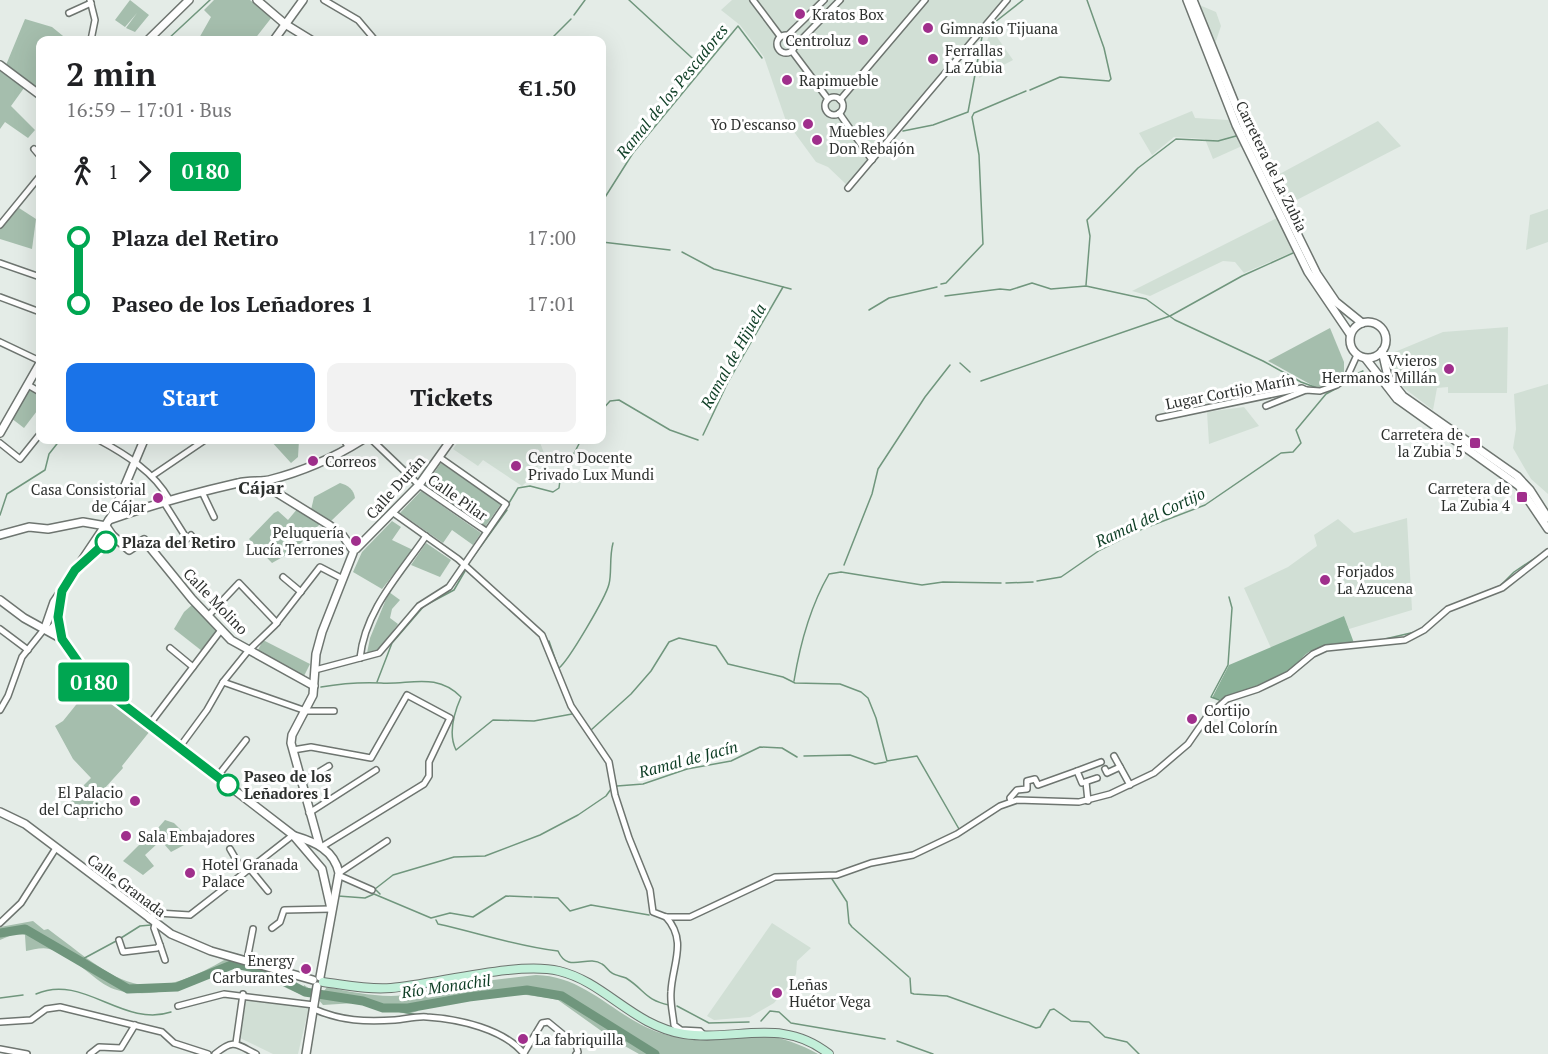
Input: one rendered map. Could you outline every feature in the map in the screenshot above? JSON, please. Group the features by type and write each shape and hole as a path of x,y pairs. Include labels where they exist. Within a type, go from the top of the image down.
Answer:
{"main road":[{"path":"318,983 385,988 501,972 537,969 558,971 579,978 654,1026 674,1032 704,1035 758,1031 778,1032 796,1036 829,1054"}],"street":[{"path":"257,0 285,24 304,36"},
{"path":"277,36 303,0"},
{"path":"324,0 358,20 372,36"},
{"path":"753,0 780,36"},
{"path":"780,36 788,35 824,0"},
{"path":"780,36 777,41 779,50 783,53 794,49 840,0"},
{"path":"840,100 925,0"},
{"path":"848,188 1007,0"},
{"name":"Carretera de La Zubia","path":"1187,0 1236,125 1308,272 1350,334"},
{"name":"Carretera de La Zubia","path":"1193,0 1244,126 1317,274 1336,302 1362,323"},
{"path":"69,13 90,1 95,20 92,36"},
{"path":"152,36 186,1"},
{"path":"788,35 795,40 794,49 828,99"},
{"path":"0,65 36,92"},
{"path":"834,97 840,100 842,108 839,113 832,115 827,111 825,105 828,99 834,97"},
{"path":"839,113 872,160"},
{"path":"0,225 36,181"},
{"path":"0,263 36,276"},
{"path":"0,297 36,310"},
{"path":"1548,518 1536,497 1517,476 1403,396 1388,376 1382,351 1386,340 1383,329 1374,323 1362,323 1350,334 1351,346 1357,355 1366,359 1397,399 1519,486 1548,529"},
{"path":"0,342 36,360"},
{"path":"1366,359 1382,351"},
{"name":"Lugar Cortijo Marín","path":"1159,418 1251,401 1302,388 1320,392 1337,385 1347,377 1357,355"},
{"path":"0,433 36,370"},
{"path":"28,385 36,390"},
{"name":"Lugar Cortijo Marín","path":"1266,406 1306,390"},
{"path":"0,444 20,459 36,439"},
{"path":"106,444 133,460 152,476 187,539 191,535"},
{"path":"0,710 8,696 22,657 45,628 44,623 54,602 107,523 120,499 133,460 142,444"},
{"path":"152,476 199,444"},
{"path":"264,481 308,466 355,444"},
{"name":"Calle Pilar","path":"377,444 419,485 486,531"},
{"name":"Calle Durán","path":"354,550 419,485 439,457 445,444"},
{"path":"315,670 379,653 419,606 449,587 506,504 439,457"},
{"path":"0,535 29,527 48,529 83,522 107,523 166,500 202,494 256,479 264,481 336,531 354,550 322,632 314,686 306,711 292,735 292,750 308,813 319,845"},
{"path":"202,494 214,517"},
{"path":"392,512 464,564 532,625 549,649 571,706 612,769 615,795 631,845 650,890 654,915 666,917 696,915 775,877 837,874 871,863 913,855 965,829 1011,801 1026,799 1088,801 1148,778 1188,744 1206,718 1227,699 1258,689 1287,675 1320,650 1405,640 1415,636 1448,609 1502,588 1548,552"},
{"path":"75,570 112,535 107,523"},
{"name":"Calle Molino","path":"112,535 129,550 144,540 221,630 248,651 314,686"},
{"path":"360,658 365,635 379,602 426,536"},
{"path":"179,748 207,710 223,682 248,651 276,623 320,567 343,579"},
{"path":"283,577 301,592"},
{"path":"208,615 238,583 276,623"},
{"path":"45,628 55,627 62,591"},
{"path":"0,600 62,639 90,679 293,835 312,854 324,874 331,909"},
{"path":"58,617 62,639"},
{"path":"0,629 28,650"},
{"path":"150,725 221,630"},
{"path":"170,648 193,667"},
{"path":"223,682 306,711 334,711"},
{"path":"292,750 311,747 371,758 407,695 450,718 429,762 429,776 424,784 319,845 312,854"},
{"path":"217,777 246,740"},
{"path":"1114,756 1130,785"},
{"path":"1011,801 1010,798 1014,793 1027,789 1028,781 1035,779 1038,785 1101,762"},
{"path":"302,783 329,766"},
{"path":"1105,769 1107,773 1120,767"},
{"path":"308,813 376,770"},
{"path":"1077,771 1081,782 1097,778"},
{"path":"1086,782 1088,801"},
{"name":"Calle Granada","path":"0,812 25,824 148,919 188,943 318,983"},
{"path":"293,835 319,845 333,859 339,875 305,1054"},
{"path":"148,919 157,913 190,915 293,835"},
{"path":"324,874 329,878 339,875 387,841"},
{"path":"0,923 21,903 56,848"},
{"path":"230,849 247,871 268,891"},
{"path":"339,875 372,890"},
{"path":"272,928 280,922 284,910 331,909"},
{"path":"666,917 675,929 679,953 670,990 675,1028 700,1031 704,1035"},
{"path":"155,924 154,928 165,960"},
{"path":"247,960 253,928"},
{"path":"119,940 123,952 160,945"},
{"path":"178,1006 225,994 243,994 314,1005 346,1020 396,1020 426,1016 465,1023 510,1040 524,1053 542,1023 548,1022 576,1045 578,1052 576,1054"},
{"path":"236,1043 243,994"},
{"path":"0,1022 31,1020 46,1009 60,1007 162,1032 174,1043 208,1054"},
{"path":"90,1054 99,1047 121,1048 135,1025"},
{"path":"214,1054 229,1043 236,1043 256,1054"},
{"path":"0,1049 27,1054"}],"shaded area":[{"path":"732,0 1010,0 849,187 828,167 816,162 786,121 764,57 740,25 721,10"},
{"path":"1197,4 1216,12 1221,26 1214,47"},
{"path":"992,30 1013,60 979,78 985,45"},
{"path":"1192,111 1195,118 1229,120 1242,146 1213,159 1205,139 1174,137 1152,155 1139,133"},
{"path":"1378,121 1401,146 1287,205 1282,195 1288,191 1284,185 1279,187 1274,177"},
{"path":"1548,209 1548,242 1526,250 1530,215"},
{"path":"1277,218 1293,252 1244,273 1235,262 1223,261 1150,296 1132,291"},
{"name":"Vvieros Hermanos Millán","path":"1508,327 1507,393 1448,393 1448,387 1437,388 1433,410 1404,388 1391,372 1390,354 1443,332"},
{"path":"1548,384 1548,494 1531,479 1513,448 1516,429 1514,394"},
{"path":"1244,407 1259,426 1209,444 1207,412"},
{"name":"Centro Docente Privado Lux Mundi","path":"457,444 541,444 544,453 533,476 522,486 483,460 478,466 453,449"},
{"path":"1407,518 1412,610 1349,629 1344,616 1271,648 1244,588 1288,567 1317,546 1314,535 1338,519 1354,533"},
{"path":"772,923 811,948 797,961 796,974 787,988 774,1003 750,1017 714,1020 707,1016"},
{"path":"246,999 309,1007 298,1054 273,1054 240,1038"}],"green space":[{"path":"130,0 149,15 135,32 126,28 137,13 125,27 115,20"},
{"path":"214,0 250,0 272,17 257,36 200,36 211,17 204,10"},
{"path":"25,19 52,27 63,36 36,36 36,88 6,65"},
{"path":"0,70 24,88 11,106 35,130 28,138 5,122 0,129"},
{"path":"19,208 36,219 32,249 0,239 0,229"},
{"path":"1330,328 1344,362 1344,376 1334,383 1317,388 1268,361"},
{"path":"29,388 36,392 36,412 24,428 11,418"},
{"path":"274,444 299,444 298,457 291,463"},
{"path":"441,463 501,504 485,527 425,486"},
{"path":"340,483 350,488 355,498 330,522 311,510 314,497"},
{"path":"421,491 481,533 473,545 452,530 443,543 400,513"},
{"path":"298,508 321,523 293,551 272,563 249,539 274,513 278,511 288,520"},
{"path":"392,521 401,527 392,540 413,550 382,589 353,572 362,552"},
{"path":"426,543 451,560 440,577 411,565"},
{"path":"389,592 400,600 392,609 390,618 398,624 380,649 367,653 370,638"},
{"path":"193,604 217,630 202,651 174,629 184,612"},
{"path":"1344,616 1354,643 1309,652 1289,672 1252,692 1231,698 1212,698 1229,665"},
{"path":"263,640 310,664 304,676 257,652"},
{"path":"92,685 150,731 122,766 123,768 104,789 100,787 98,790 101,796 106,797 100,801 88,819 67,802 91,778 73,759 55,726 63,721"},
{"path":"165,820 174,823 186,835 186,844 171,852 157,836 158,828"},
{"path":"145,839 155,840 158,843 145,855 154,866 143,875 123,861"},
{"path":"33,921 44,930 48,929 94,963 131,983 151,985 172,983 197,974 226,959 262,968 290,985 303,989 304,985 310,989 309,996 259,974 238,968 223,970 189,986 167,991 131,993 121,991 104,984 57,951 43,948 26,951 25,935 14,934 0,940 0,927"},
{"path":"536,975 555,977 572,983 649,1029 667,1035 690,1038 746,1035 774,1037 818,1054 639,1054 614,1040 558,1000 519,994 418,1007 418,1011 408,1014 355,1003 323,1005 318,999 327,987 381,996 395,996 421,992 434,987"}],"waterway":[{"path":"171,36 210,0"},
{"path":"574,15 585,0"},
{"path":"629,0 703,68"},
{"path":"990,26 1023,0"},
{"path":"1030,90 1060,77 1109,81 1111,79 1104,48 1087,0"},
{"path":"554,36 571,19"},
{"name":"Ramal de los Pescadores","path":"606,196 633,153 738,26 762,58"},
{"path":"903,131 933,125 968,112 982,37"},
{"path":"941,284 946,283 983,244 979,155 972,117 974,113 1026,91"},
{"path":"1086,285 1090,236 1087,220 1138,168 1176,139 1218,141 1236,136"},
{"path":"606,242 670,250"},
{"path":"682,252 714,269 791,289"},
{"path":"981,381 1170,316 1242,276 1293,253"},
{"path":"945,296 1000,289 1010,290 1032,283 1051,289 1086,286 1146,299 1175,320 1263,361 1301,382 1320,389"},
{"name":"Ramal de Hijuela","path":"703,435 728,382 783,287"},
{"path":"869,310 889,298 937,287"},
{"path":"960,363 970,372"},
{"path":"844,565 872,494 878,469 925,397 950,365"},
{"name":"Ramal del Cortijo","path":"1350,377 1363,371"},
{"name":"Ramal del Cortijo","path":"1037,581 1061,577 1100,550 1140,530 1205,505 1281,453 1293,452 1301,443 1296,430 1326,394 1337,388"},
{"path":"606,406 610,401 619,400 670,430 698,440"},
{"path":"0,515 7,494 45,470 49,454 57,444"},
{"path":"509,503 518,488 530,486 553,492 559,488 560,480 579,444"},
{"path":"468,564 507,510"},
{"path":"559,668 578,641 606,591 610,580 613,543"},
{"path":"1449,606 1500,586 1514,572 1541,554"},
{"path":"377,682 392,643 424,606 454,590 465,571"},
{"path":"794,681 807,626 816,599 829,574 841,572 922,585 943,582 1001,583"},
{"path":"1006,583 1033,582"},
{"path":"1222,701 1211,697 1228,665 1232,608 1229,597"},
{"path":"1422,628 1445,608"},
{"path":"1385,639 1415,632"},
{"path":"591,730 631,694 651,671 669,642 679,638 716,646 728,664 783,677 795,683 840,684 861,692 868,698 876,718 887,761 917,756 959,829"},
{"path":"549,641 558,667"},
{"path":"1302,659 1310,653"},
{"path":"321,687 351,683 422,681 452,689 461,697 452,730 456,750 493,720 534,721 572,714"},
{"name":"Ramal de Jacín","path":"617,786 643,784 687,769 731,761 760,747 782,748 797,757"},
{"name":"Ramal de Jacín","path":"804,756 850,755 875,764 886,762"},
{"name":"Ramal de Jacín","path":"380,894 375,889 393,875 454,857 485,856 540,835 578,815 606,796 611,789"},
{"path":"832,879 847,902 849,923 852,927 909,977"},
{"path":"338,896 365,898 374,894 431,918 450,913 473,917 506,896 532,897"},
{"path":"534,897 558,898 570,911 591,905 649,915"},
{"path":"436,920 438,924 512,943 558,951 562,958 572,963 596,962 614,974 626,978 655,1000 669,1005"},
{"path":"121,938 140,926 151,925"},
{"name":"Río Monachil","path":"0,933 25,929 128,989 177,987 234,964 260,969 305,992 363,1001 383,1008 408,1008 527,990 562,996 655,1054"},
{"path":"79,961 118,940"},
{"path":"910,978 911,993 947,996 1036,1028 1040,1027 1050,1010 1054,1009 1071,1021 1089,1022 1105,1037 1127,1042 1139,1054"},
{"path":"36,994 53,989 70,990 136,1013 153,1015 171,1012"},
{"path":"0,998 23,995"},
{"path":"677,1006 709,1023 749,1022"},
{"name":"Río Monachil","path":"383,1008 418,1015"},
{"path":"761,1021 770,1011 779,1012 791,1023 885,1039"},
{"path":"897,1041 933,1054"}],"bus line":[{"name":"0180","path":"106,542 75,570 65,584 58,617 62,639 90,679 228,785"}],"place":[{"name":"Kratos Box","path":"800,14"},
{"name":"Gimnasio Tijuana","path":"928,28"},
{"name":"Centroluz","path":"863,40"},
{"name":"Ferrallas La Zubia","path":"933,59"},
{"name":"Rapimueble","path":"787,80"},
{"name":"Yo D'escanso","path":"808,124"},
{"name":"Muebles Don Rebajón","path":"817,140"},
{"name":"Vvieros Hermanos Millán","path":"1449,369"},
{"name":"Carretera de la Zubia 5","path":"1475,443"},
{"name":"Correos","path":"313,461"},
{"name":"Centro Docente Privado Lux Mundi","path":"516,466"},
{"name":"Carretera de La Zubia 4","path":"1522,497"},
{"name":"Casa Consistorial de Cájar","path":"158,498"},
{"name":"Peluquería Lucía Terrones","path":"356,541"},
{"name":"Plaza del Retiro","path":"106,542"},
{"name":"Forjados La Azucena","path":"1325,580"},
{"name":"Cortijo del Colorín","path":"1192,719"},
{"name":"Paseo de los Leñadores 1","path":"228,785"},
{"name":"El Palacio del Capricho","path":"135,801"},
{"name":"Sala Embajadores","path":"126,836"},
{"name":"Hotel Granada Palace","path":"190,873"},
{"name":"Energy Carburantes","path":"306,969"},
{"name":"Leñas Huétor Vega","path":"777,993"},
{"name":"La fabriquilla","path":"523,1039"}],"district":[{"name":"Cájar","path":"261,487"}]}
